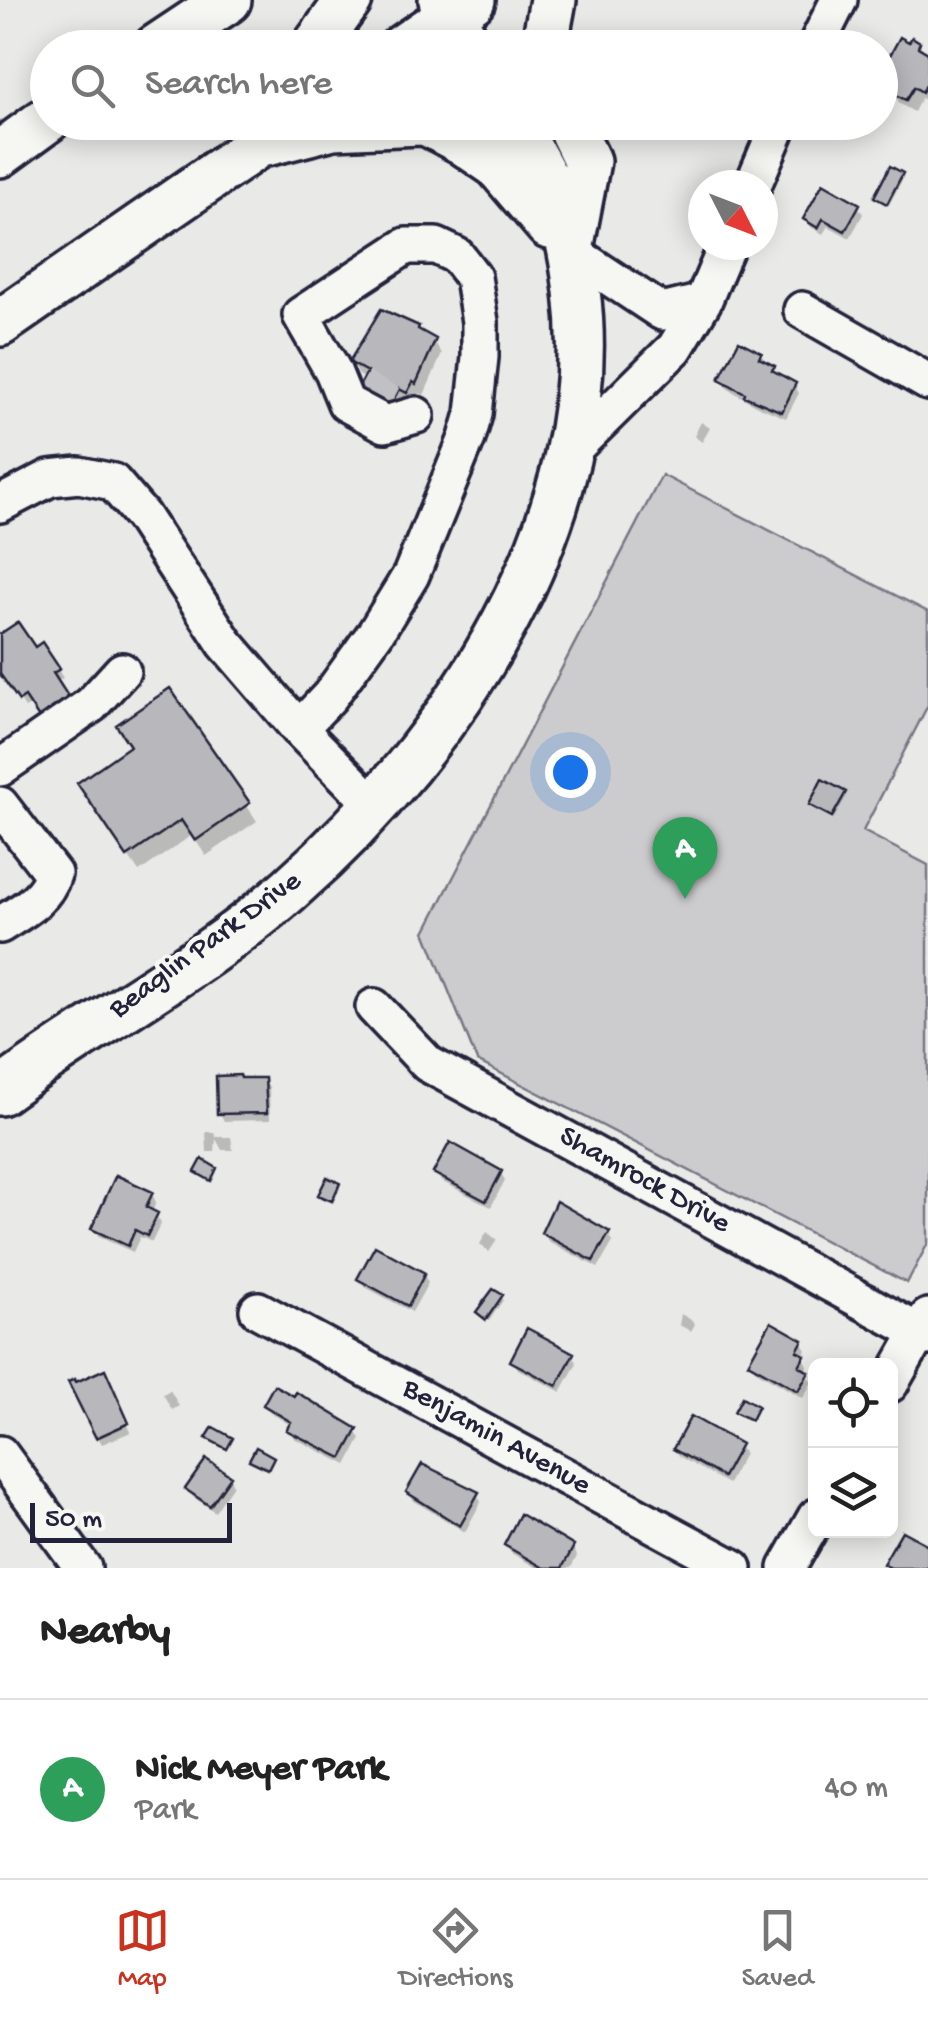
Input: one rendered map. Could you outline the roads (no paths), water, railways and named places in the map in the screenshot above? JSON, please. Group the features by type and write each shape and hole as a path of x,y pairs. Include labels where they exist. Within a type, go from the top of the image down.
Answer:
{"main road":[{"path":"167,30 208,0"},
{"path":"183,30 228,0"},
{"path":"327,30 349,0"},
{"path":"547,30 553,0"},
{"path":"430,30 457,12"},
{"path":"0,154 30,132"},
{"path":"0,323 147,222 251,140"},
{"path":"462,140 497,166 570,250"},
{"name":"Beaglin Park Drive","path":"0,1092 246,924 289,890 375,806 440,724 494,639 538,547 570,452 581,373 582,329 570,250 562,218 523,140"},
{"path":"570,250 586,161 576,140"}],"street":[{"path":"824,30 839,0"},
{"path":"759,170 772,140"},
{"path":"299,729 330,696 411,575 467,438 474,414 480,322 472,277 458,256 436,246 406,246 301,315 346,379 346,403 385,424 403,409 467,438"},
{"path":"570,250 662,312 704,302"},
{"path":"570,452 674,348 704,302 721,260"},
{"path":"802,310 928,382"},
{"path":"0,504 50,478 79,475 113,482 142,516 225,642 299,729 375,806"},
{"path":"0,768 91,705 122,671"},
{"path":"0,805 53,874 38,899 0,926"},
{"name":"Shamrock Drive","path":"374,1008 428,1064 925,1329"},
{"name":"Benjamin Avenue","path":"258,1310 734,1568"},
{"path":"898,1371 925,1329"},
{"path":"0,1454 82,1568"},
{"path":"787,1568 808,1531"}],"tunnel":[{"path":"360,387 391,404"}],"place":[{"name":"Nick Meyer Park","path":"685,899"}]}
